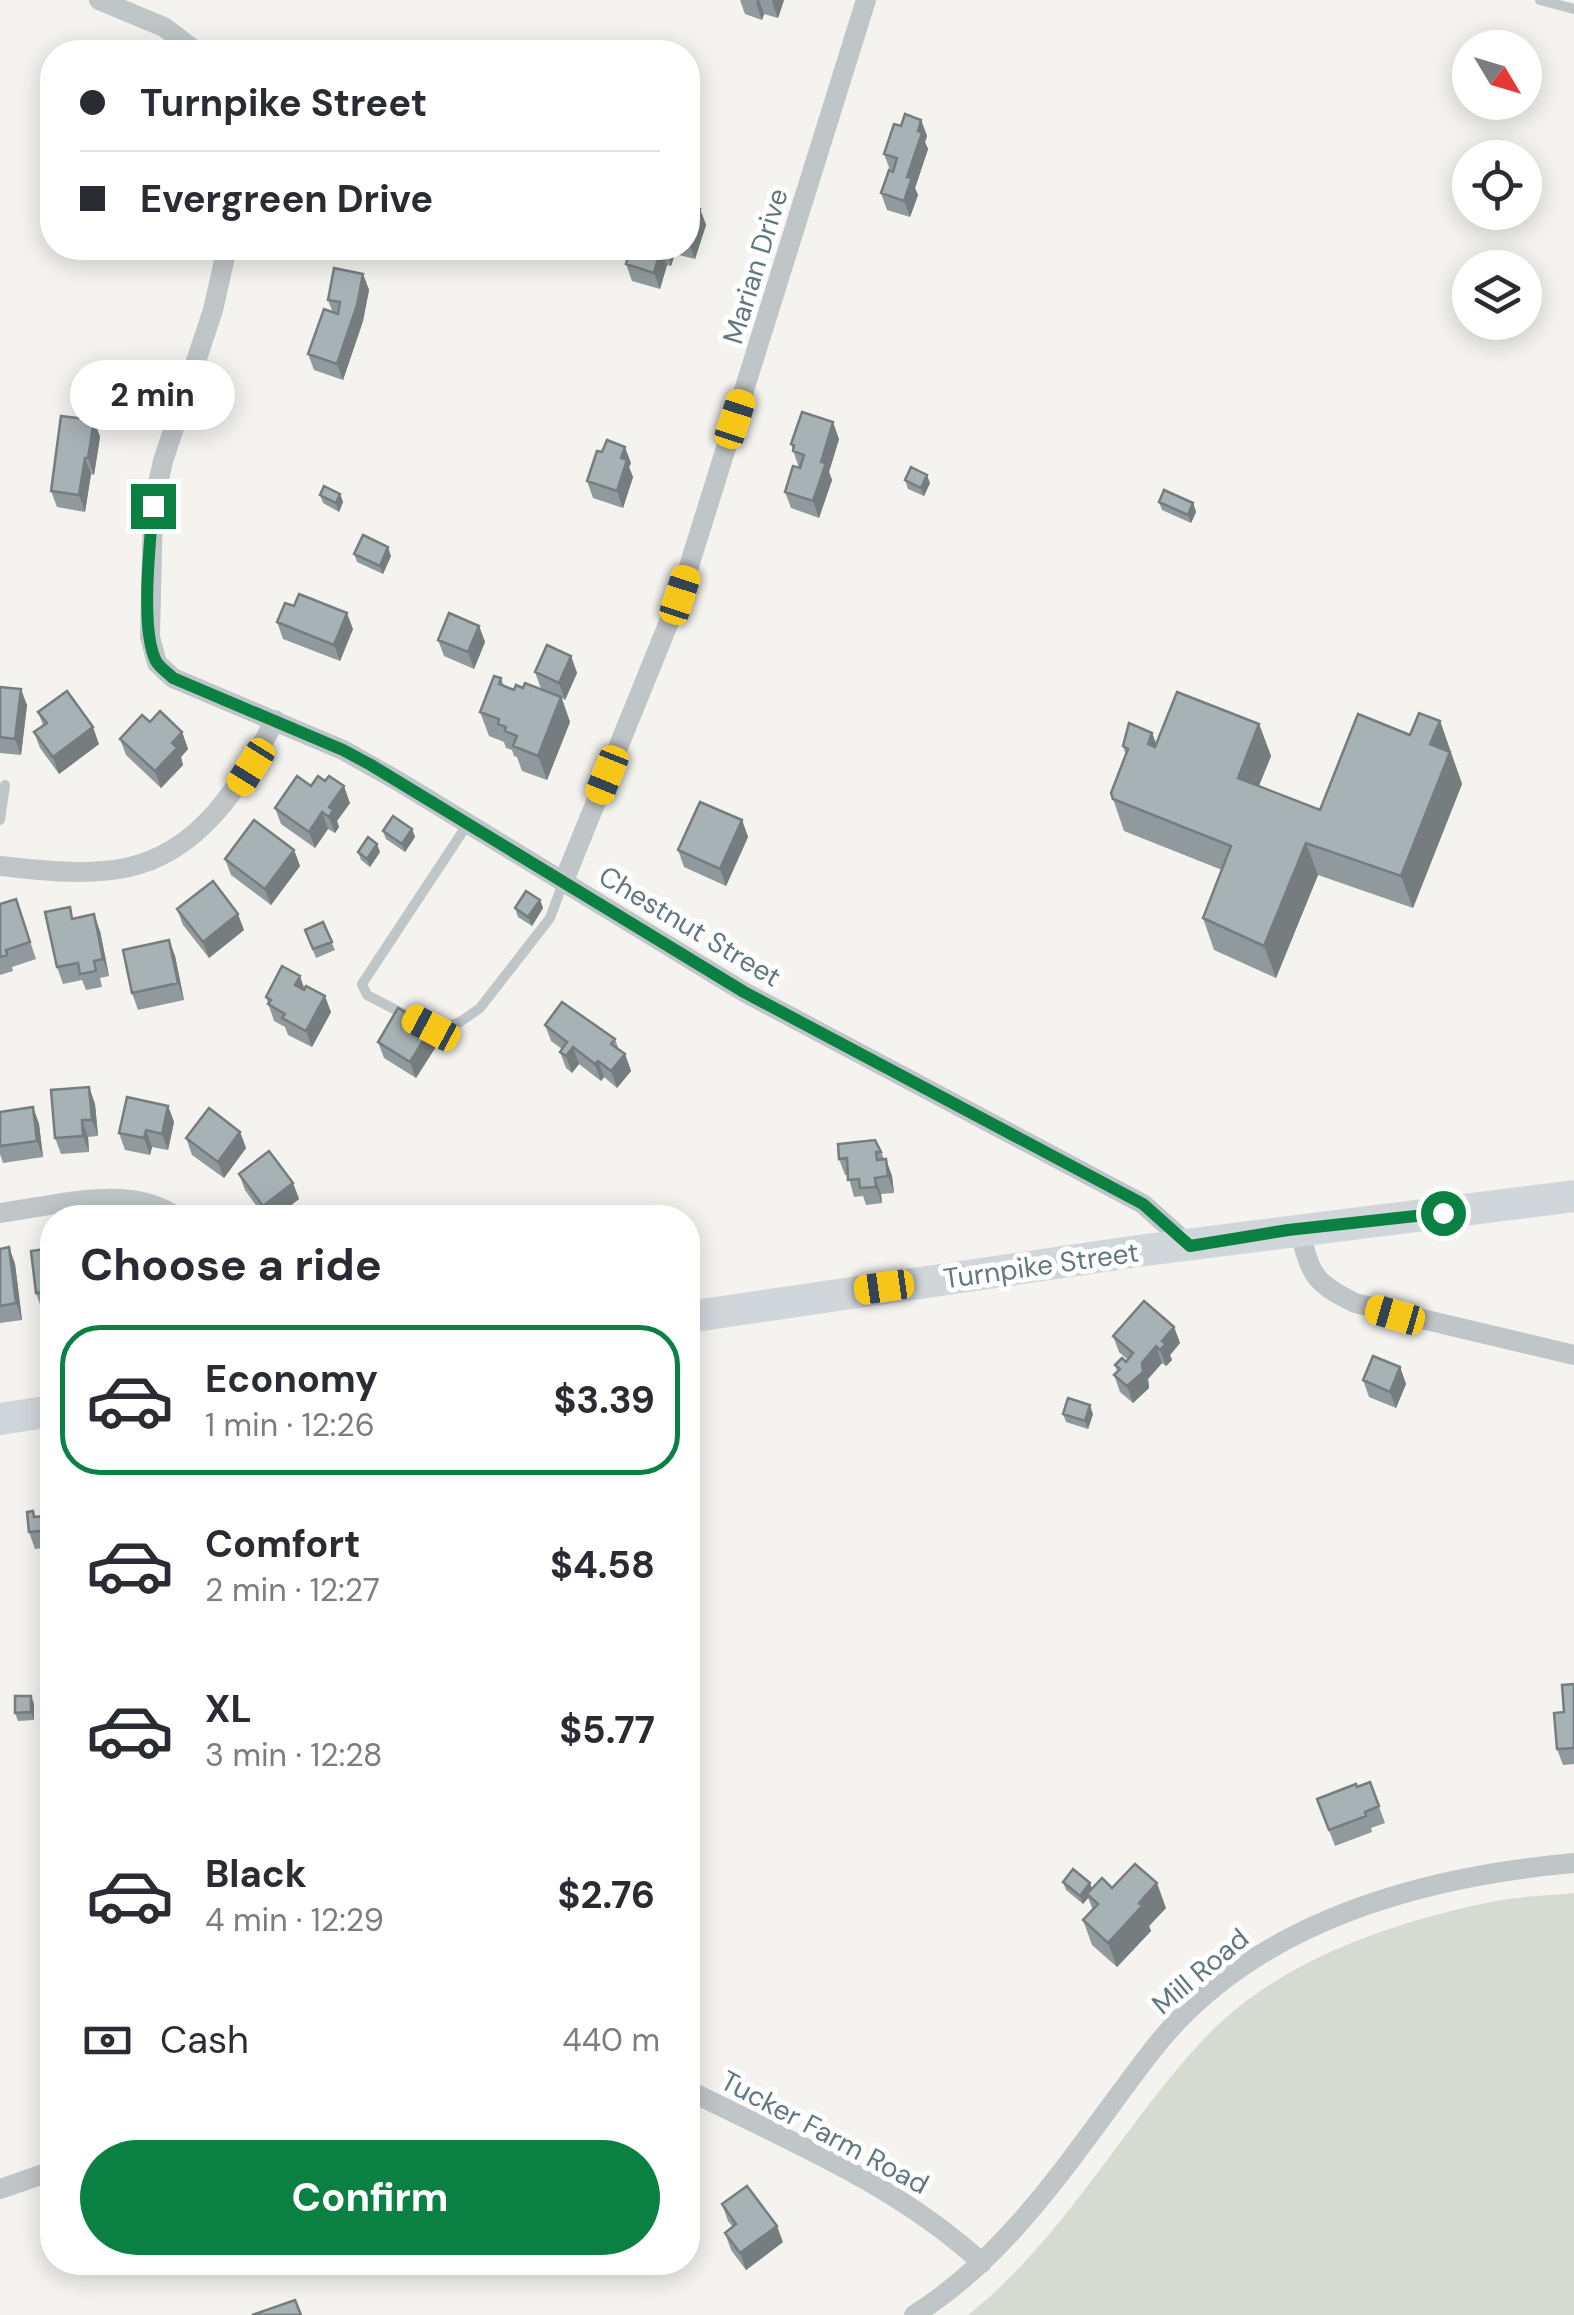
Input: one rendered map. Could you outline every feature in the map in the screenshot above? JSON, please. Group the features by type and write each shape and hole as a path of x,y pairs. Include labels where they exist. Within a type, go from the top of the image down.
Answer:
{"highway":[{"name":"Turnpike Street","path":"700,1316 1068,1260 1574,1196"},
{"path":"0,1419 40,1413"}],"street":[{"path":"99,0 164,27 182,40"},
{"name":"Marian Drive","path":"563,883 680,595 866,0"},
{"name":"Chestnut Street","path":"224,260 213,310 163,461 153,506 148,582 150,637 157,663 173,678 343,750 744,992 1143,1204 1190,1246"},
{"path":"0,866 72,872 102,870 125,868 161,855 200,829 221,808 251,767 275,720"},
{"path":"58,1205 124,1196 154,1205"},
{"path":"0,1213 40,1208"},
{"path":"1299,1229 1308,1263 1324,1288 1355,1303 1574,1356"},
{"name":"Mill Road","path":"914,2315 982,2264 1087,2140 1180,2016 1240,1968 1320,1921 1370,1902 1470,1876 1574,1863"},
{"name":"Tucker Farm Road","path":"700,2096 866,2180 924,2216 982,2264"},
{"path":"0,2190 40,2175"}],"lane":[{"path":"1540,0 1574,9"},
{"path":"0,820 5,785"},
{"path":"467,825 362,984 367,995 431,1028 460,1022 480,1008 550,918 563,883"}],"shaded area":[{"path":"1574,1893 1574,2315 968,2315 1002,2285 1062,2219 1200,2043 1262,1990 1334,1950 1412,1922 1501,1900"}],"building":[{"path":"905,114 921,120 918,131 922,133 907,177 912,178 904,201 881,193 897,158 884,154 894,124 901,126"},
{"path":"627,260 658,260 654,273 626,264"},
{"path":"334,268 363,274 337,364 308,354 324,309 338,314 340,302 328,300"},
{"path":"802,412 833,422 821,462 826,463 813,501 785,492 793,466 800,468 804,455 793,451 791,444"},
{"path":"61,416 94,420 79,495 51,491"},
{"path":"607,440 625,447 621,458 627,460 617,491 587,481 597,451 602,452"},
{"path":"911,467 927,475 921,488 905,480"},
{"path":"324,486 340,494 336,503 320,495"},
{"path":"1164,490 1193,503 1188,515 1159,502"},
{"path":"363,535 388,547 380,566 354,554"},
{"path":"299,594 347,613 334,645 277,622 285,603 294,606"},
{"path":"449,613 479,626 468,652 438,640"},
{"path":"547,645 571,656 559,683 535,672"},
{"path":"494,676 501,678 499,684 514,690 516,685 523,688 525,683 561,697 538,756 513,746 517,736 505,731 506,727 498,724 499,719 480,712"},
{"path":"0,687 21,689 15,739 0,737"},
{"path":"67,691 93,727 53,757 34,732 47,723 38,712"},
{"path":"1177,692 1259,724 1238,778 1320,810 1358,714 1410,735 1419,713 1440,721 1430,744 1450,752 1401,876 1306,843 1264,946 1203,918 1231,846 1113,799 1111,793 1128,749 1123,746 1129,723 1152,733 1148,744 1155,747"},
{"path":"160,711 182,732 172,743 177,748 155,771 120,739 142,715 150,722"},
{"path":"297,776 311,786 318,776 325,781 329,776 344,786 329,807 333,810 329,817 322,812 309,832 275,808"},
{"path":"700,802 742,820 720,869 678,850"},
{"path":"393,816 412,829 402,844 383,831"},
{"path":"254,820 294,850 265,889 225,859"},
{"path":"368,837 377,844 367,859 358,852"},
{"path":"213,881 238,914 203,942 177,909"},
{"path":"526,891 540,900 528,917 515,908"},
{"path":"16,899 30,942 6,950 7,955 0,957 0,904"},
{"path":"70,907 72,919 94,914 103,959 94,961 96,971 80,974 78,963 57,967 45,912"},
{"path":"323,922 332,942 313,949 305,930"},
{"path":"169,940 178,983 132,993 123,950"},
{"path":"282,966 300,976 295,985 325,996 306,1031 282,1018 285,1014 268,1004 271,1000 266,997"},
{"path":"562,1002 615,1039 611,1044 625,1054 611,1071 573,1047 566,1056 560,1052 567,1042 545,1025"},
{"path":"398,1008 431,1028 410,1062 378,1042"},
{"path":"89,1087 92,1120 82,1120 83,1136 55,1138 51,1090"},
{"path":"127,1097 168,1106 162,1134 146,1130 144,1138 119,1133"},
{"path":"33,1107 37,1141 0,1146 0,1112"},
{"path":"209,1108 240,1132 218,1162 186,1138"},
{"path":"875,1140 881,1152 876,1152 877,1160 886,1159 888,1176 875,1178 876,1187 860,1188 859,1179 848,1180 847,1158 839,1159 838,1144"},
{"path":"269,1151 293,1183 262,1205 239,1174"},
{"path":"9,1247 16,1303 0,1306 0,1249"},
{"path":"40,1250 40,1292 36,1293 31,1251"},
{"path":"1144,1301 1174,1327 1162,1341 1166,1344 1160,1350 1156,1346 1142,1363 1143,1372 1127,1386 1114,1375 1120,1369 1115,1365 1122,1358 1126,1362 1133,1353 1113,1336"},
{"path":"1373,1356 1400,1367 1390,1392 1363,1380"},
{"path":"1068,1398 1090,1405 1085,1421 1063,1414"},
{"path":"27,1512 40,1516 40,1531 29,1532"},
{"path":"1574,1684 1574,1748 1557,1749 1554,1713 1564,1712 1562,1685"},
{"path":"15,1696 31,1696 31,1712 15,1713"},
{"path":"1370,1782 1379,1806 1365,1812 1366,1816 1329,1830 1317,1799"},
{"path":"1135,1864 1157,1883 1108,1943 1083,1920 1098,1904 1087,1894 1102,1878 1112,1888"},
{"path":"1073,1869 1090,1883 1080,1896 1063,1882"},
{"path":"747,2186 777,2226 740,2253 725,2233 736,2224 722,2204"},
{"path":"295,2300 301,2315 252,2315"}],"route":[{"path":"153,506 148,582 150,637 157,663 173,678 371,765 744,992 1143,1204 1190,1246 1288,1230 1443,1213"}]}
